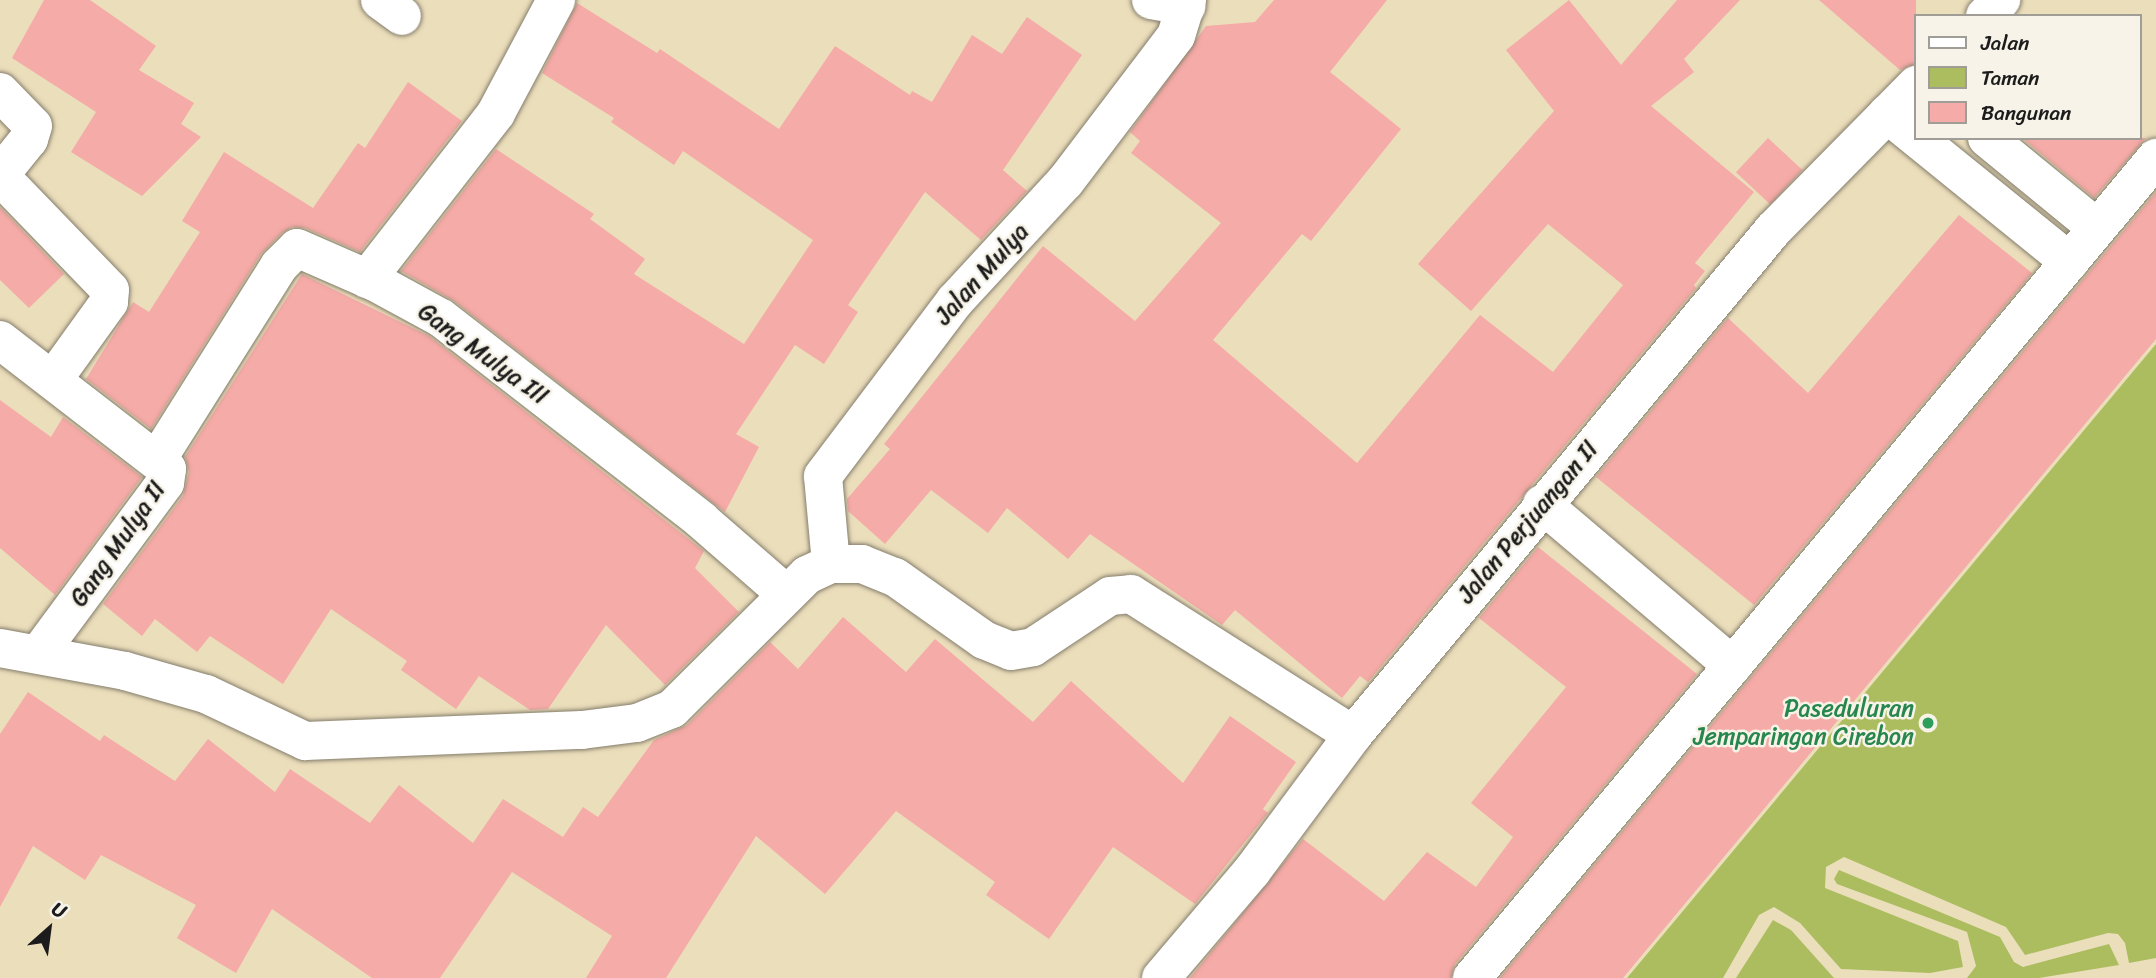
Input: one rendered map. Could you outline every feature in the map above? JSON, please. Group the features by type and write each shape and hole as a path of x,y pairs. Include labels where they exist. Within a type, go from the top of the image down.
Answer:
{"street":[{"path":"367,279 496,113 556,0"},
{"path":"1987,14 2001,0"},
{"name":"Jalan Mulya","path":"831,564 823,476 955,301 1065,182 1176,36 1175,2"},
{"name":"Jalan Perjuangan II","path":"1161,978 1252,872 1353,735 1542,504 1773,230 1914,87"},
{"path":"0,92 33,126 29,139 0,176 110,290 109,302 53,380"},
{"path":"1887,114 1914,136"},
{"path":"1919,140 2070,262"},
{"path":"1989,140 2097,228"},
{"path":"1472,978 2156,158"},
{"name":"Gang Mulya III","path":"157,460 279,266 297,248 367,279 441,318 701,520 785,593"},
{"name":"Gang Mulya II","path":"0,340 167,469 165,483 40,652"},
{"path":"1542,504 1733,666"},
{"path":"0,648 40,652 206,694 305,741 582,730 637,723 671,709 785,593 807,575 831,564 862,564 895,577 984,640 1011,651 1033,647 1110,596 1131,594 1353,735"}],"green space":[{"path":"2156,344 2156,958 2129,963 2125,943 2118,934 2108,933 2025,955 2006,927 1844,857 1826,867 1825,888 1958,941 1963,967 1930,973 1841,969 1800,923 1774,907 1759,915 1723,978 1627,978"},
{"path":"1839,870 2000,937 2014,962 2023,967 2109,944 2119,965 2039,978 1967,978 1976,966 1967,932 1837,884 1834,879"},
{"path":"1773,920 1791,930 1834,978 1736,978"}],"building":[{"path":"44,0 90,0 156,46 139,70 194,103 181,124 201,137 142,196 71,152 96,112 12,58"},
{"path":"1274,0 1387,0 1330,72 1401,129 1311,241 1302,234 1213,340 1357,463 1480,315 1553,372 1623,285 1548,224 1471,311 1418,264 1554,111 1506,50 1569,0 1621,65 1677,0 1740,0 1684,59 1694,72 1651,106 1754,192 1695,263 1705,271 1694,285 1696,288 1368,682 1360,676 1342,698 1235,610 1222,625 1090,534 1068,559 1007,508 988,533 931,490 885,544 848,511 847,499 890,449 884,444 1043,246 1135,321 1221,223 1131,153 1140,141 1130,132 1206,26 1255,22"},
{"path":"1819,0 1916,0 1914,65 1900,70"},
{"path":"577,3 657,53 660,49 779,129 835,46 910,95 912,91 932,102 972,35 1002,54 1027,17 1082,55 1003,170 1027,191 981,240 925,192 848,305 858,312 824,364 795,345 736,434 759,447 725,512 454,301 401,271 496,149 594,214 590,219 645,259 634,274 744,344 813,240 683,151 674,165 611,122 614,118 542,73"},
{"path":"408,82 462,121 360,252 305,228 292,227 282,233 261,254 151,429 86,379 133,302 149,312 200,232 182,221 224,152 313,208 358,143 365,148"},
{"path":"1768,138 1802,170 1770,204 1736,172"},
{"path":"2146,138 2094,198 2024,140"},
{"path":"2156,192 2156,339 1623,978 1500,978"},
{"path":"0,207 64,274 29,308 0,280"},
{"path":"1959,215 2032,273 1754,605 1596,477 1728,318 1808,393"},
{"path":"302,274 429,336 704,551 695,568 739,612 665,685 606,625 548,709 530,710 479,676 456,709 401,670 407,661 331,609 283,684 210,636 197,652 155,619 142,636 103,604 183,496 189,472 185,457"},
{"path":"0,400 51,437 63,417 142,477 55,595 0,548"},
{"path":"1538,547 1697,674 1455,964 1451,978 1190,978 1303,839 1384,901 1427,852 1476,887 1513,837 1471,803 1566,687 1479,618"},
{"path":"843,617 906,672 935,639 1033,722 1071,681 1183,783 1230,716 1296,762 1263,809 1268,813 1195,904 1113,847 1049,939 986,895 995,882 896,811 825,894 756,836 666,978 586,978 612,936 512,872 440,978 372,978 272,909 236,973 177,938 196,905 101,855 85,880 33,846 0,907 0,734 28,692 100,741 104,735 175,781 208,739 275,792 290,769 370,823 399,785 473,843 503,799 563,837 583,807 598,817 654,740 687,725 770,642 798,669"}],"place":[{"name":"Paseduluran Jemparingan Cirebon","path":"1928,723"}]}
